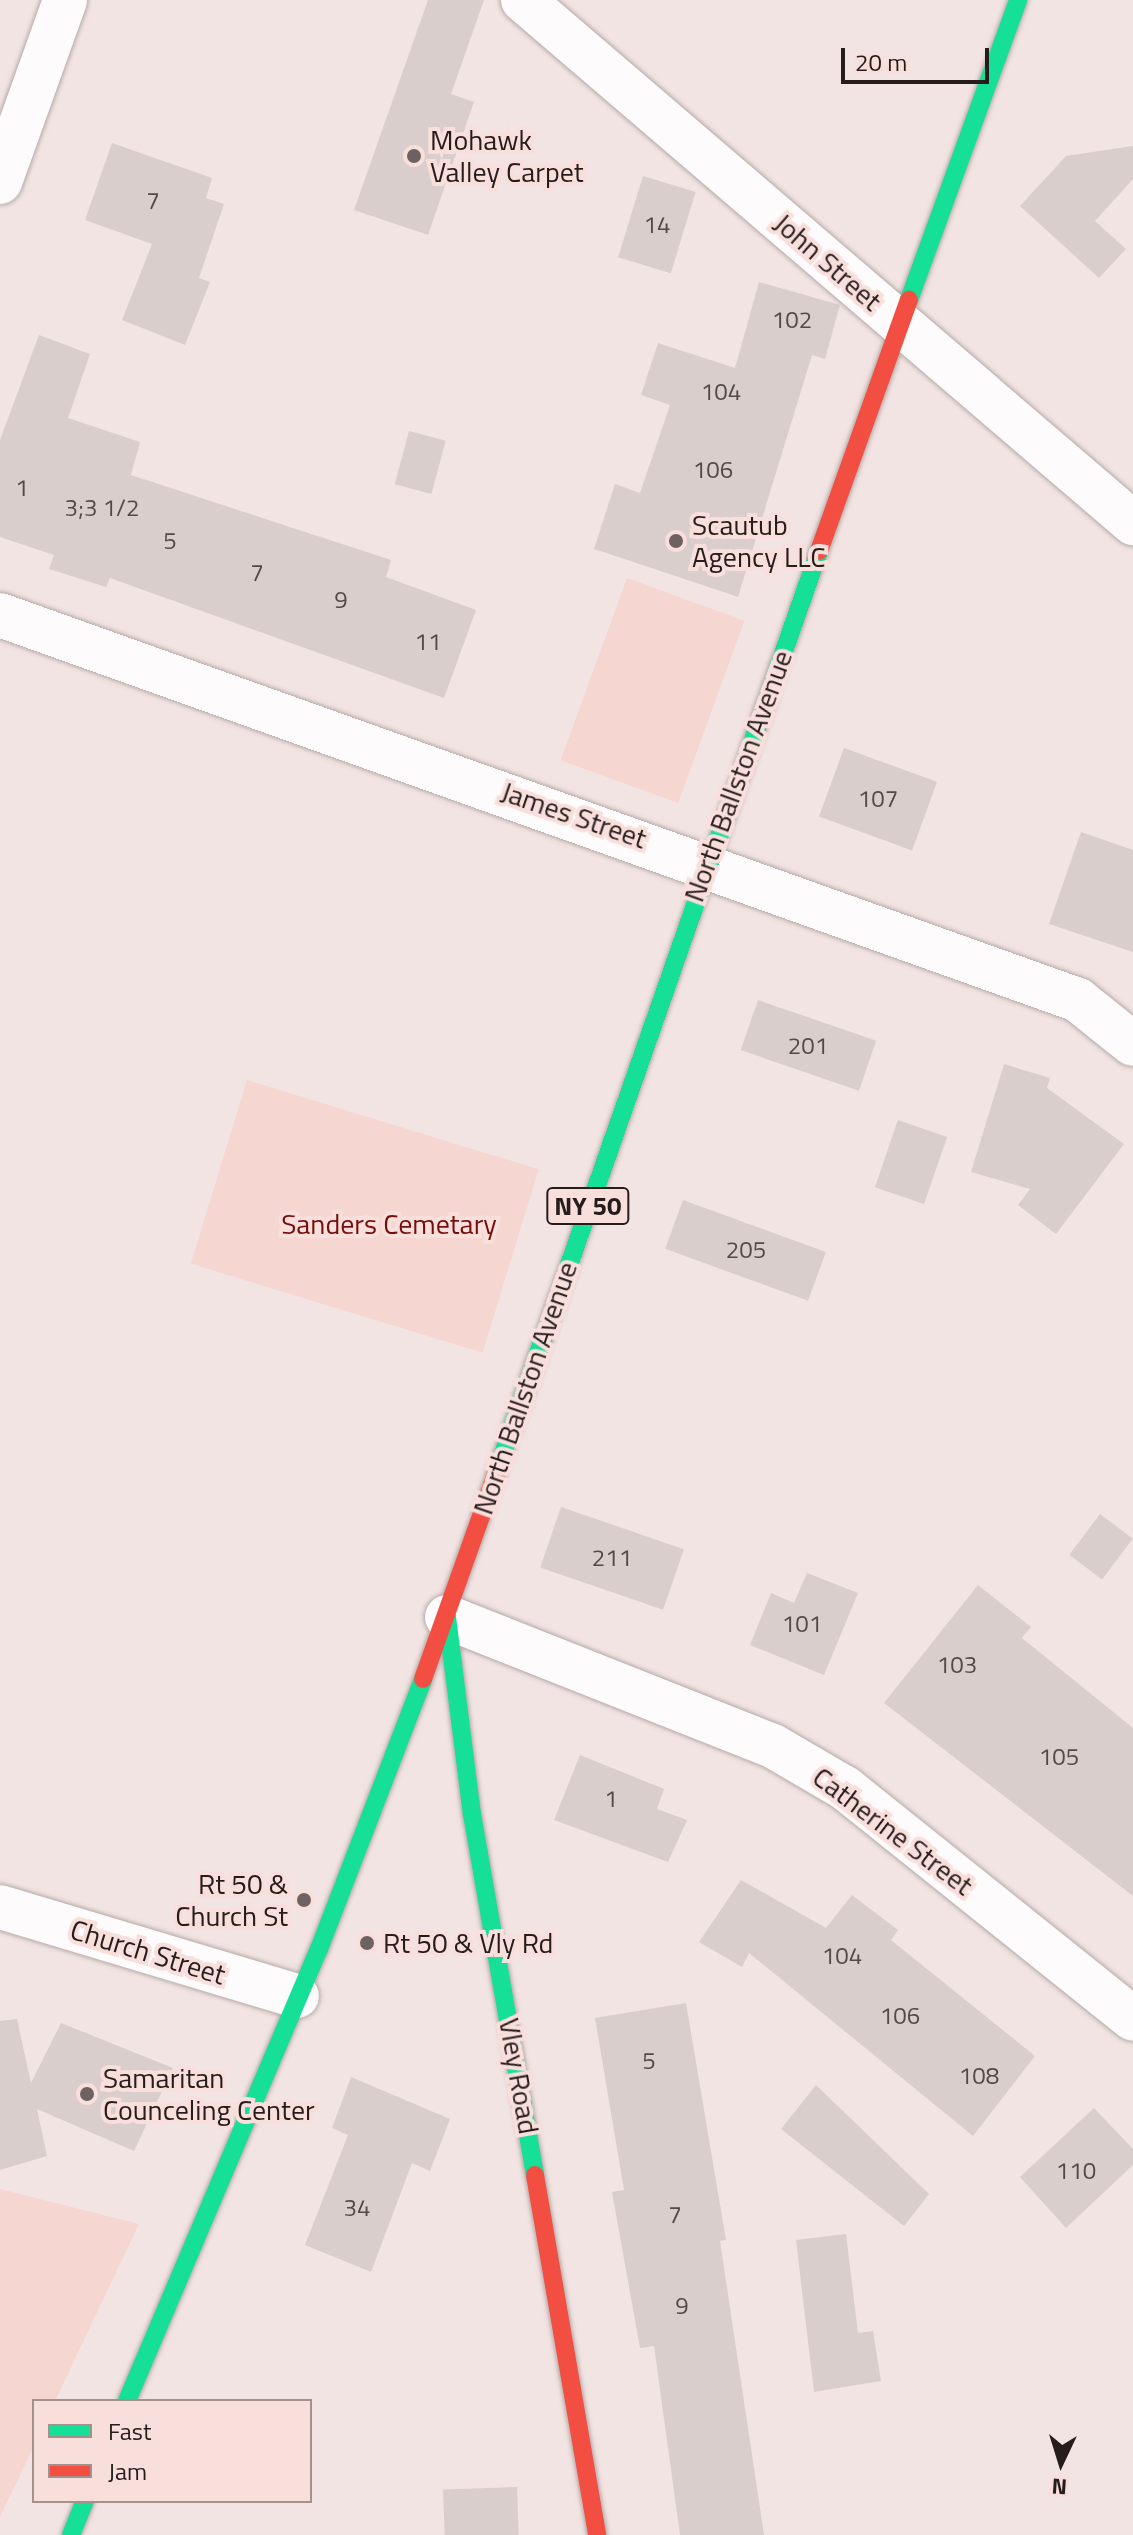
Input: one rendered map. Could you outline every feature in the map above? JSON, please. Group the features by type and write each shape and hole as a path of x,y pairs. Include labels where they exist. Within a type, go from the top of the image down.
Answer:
{"main road":[{"name":"North Ballston Avenue","path":"128,2399 297,1996 447,1617 706,863 1018,0"},
{"name":"Vley Road","path":"447,1617 472,1814 597,2535"},
{"path":"71,2535 84,2503"}],"street":[{"path":"0,182 65,0"},
{"name":"John Street","path":"523,0 1133,523"},
{"name":"James Street","path":"0,615 706,863 1078,1000 1133,1044"},
{"name":"Catherine Street","path":"447,1617 797,1760 845,1788 1133,2019"},
{"name":"Church Street","path":"0,1907 297,1996"}],"green space":[{"path":"627,578 744,621 678,803 561,760"},
{"name":"Sanders Cemetary","path":"247,1080 539,1169 483,1353 191,1264"},
{"path":"0,2189 139,2224 56,2399 32,2399 32,2450 0,2517"}],"building":[{"name":"Mohawk Valley Carpet","path":"428,0 484,0 451,94 474,102 428,235 354,210"},
{"path":"112,143 212,178 206,198 224,204 199,278 210,282 185,345 122,320 152,244 85,220"},
{"path":"1133,146 1133,179 1095,221 1126,249 1099,278 1020,206 1066,156"},
{"path":"643,176 696,192 671,273 618,257"},
{"path":"759,282 840,305 825,359 812,355 738,597 594,549 615,484 640,493 670,405 641,395 658,343 735,368"},
{"path":"39,335 90,354 68,418 140,442 131,475 391,560 386,577 476,610 444,698 110,578 106,587 49,569 54,555 0,537 0,440"},
{"path":"409,431 446,441 431,494 395,484"},
{"path":"844,748 937,782 912,850 819,817"},
{"path":"1081,832 1133,850 1133,952 1049,924"},
{"path":"758,1000 876,1041 859,1091 741,1050"},
{"path":"1004,1064 1050,1078 1047,1088 1124,1144 1056,1234 1018,1205 1030,1189 971,1172"},
{"path":"898,1120 947,1137 924,1204 875,1187"},
{"path":"683,1200 826,1252 808,1301 665,1249"},
{"path":"561,1507 684,1549 663,1610 540,1568"},
{"path":"1100,1514 1133,1539 1102,1579 1069,1555"},
{"path":"807,1573 858,1593 824,1675 750,1645 771,1593 794,1603"},
{"path":"978,1585 1031,1627 1022,1638 1133,1728 1133,1896 884,1703"},
{"path":"580,1755 664,1789 657,1809 687,1820 668,1862 554,1820"},
{"path":"741,1880 826,1928 852,1895 898,1930 891,1940 1035,2056 973,2136 749,1953 742,1967 699,1942"},
{"path":"686,2003 726,2240 720,2241 764,2535 680,2535 654,2346 640,2348 612,2192 624,2190 595,2018"},
{"name":"Samaritan Counceling Center","path":"17,2019 31,2083 61,2023 173,2068 134,2151 37,2109 47,2156 0,2170 0,2021"},
{"path":"351,2077 450,2119 430,2171 412,2163 371,2272 305,2245 348,2135 332,2128"},
{"path":"816,2085 929,2194 904,2226 781,2129"},
{"path":"1094,2108 1133,2149 1133,2165 1066,2228 1020,2177"},
{"path":"846,2234 858,2333 873,2331 881,2381 814,2392 796,2240"},
{"path":"517,2487 519,2535 445,2535 443,2490"}],"traffic: fast":[{"path":"909,300 1018,0"},
{"path":"499,1465 819,551"},
{"path":"447,1617 472,1814 535,2175"},
{"path":"128,2399 319,1949 423,1679"},
{"path":"71,2535 84,2503"}],"traffic: jam":[{"path":"819,551 909,300"},
{"path":"423,1679 499,1465"},
{"path":"535,2175 597,2535"}],"place":[{"name":"Mohawk Valley Carpet","path":"414,156"},
{"name":"Scautub Agency LLC","path":"676,541"},
{"name":"Rt 50 & Church St","path":"304,1900"},
{"name":"Rt 50 & Vly Rd","path":"367,1943"},
{"name":"Samaritan Counceling Center","path":"87,2094"}]}
